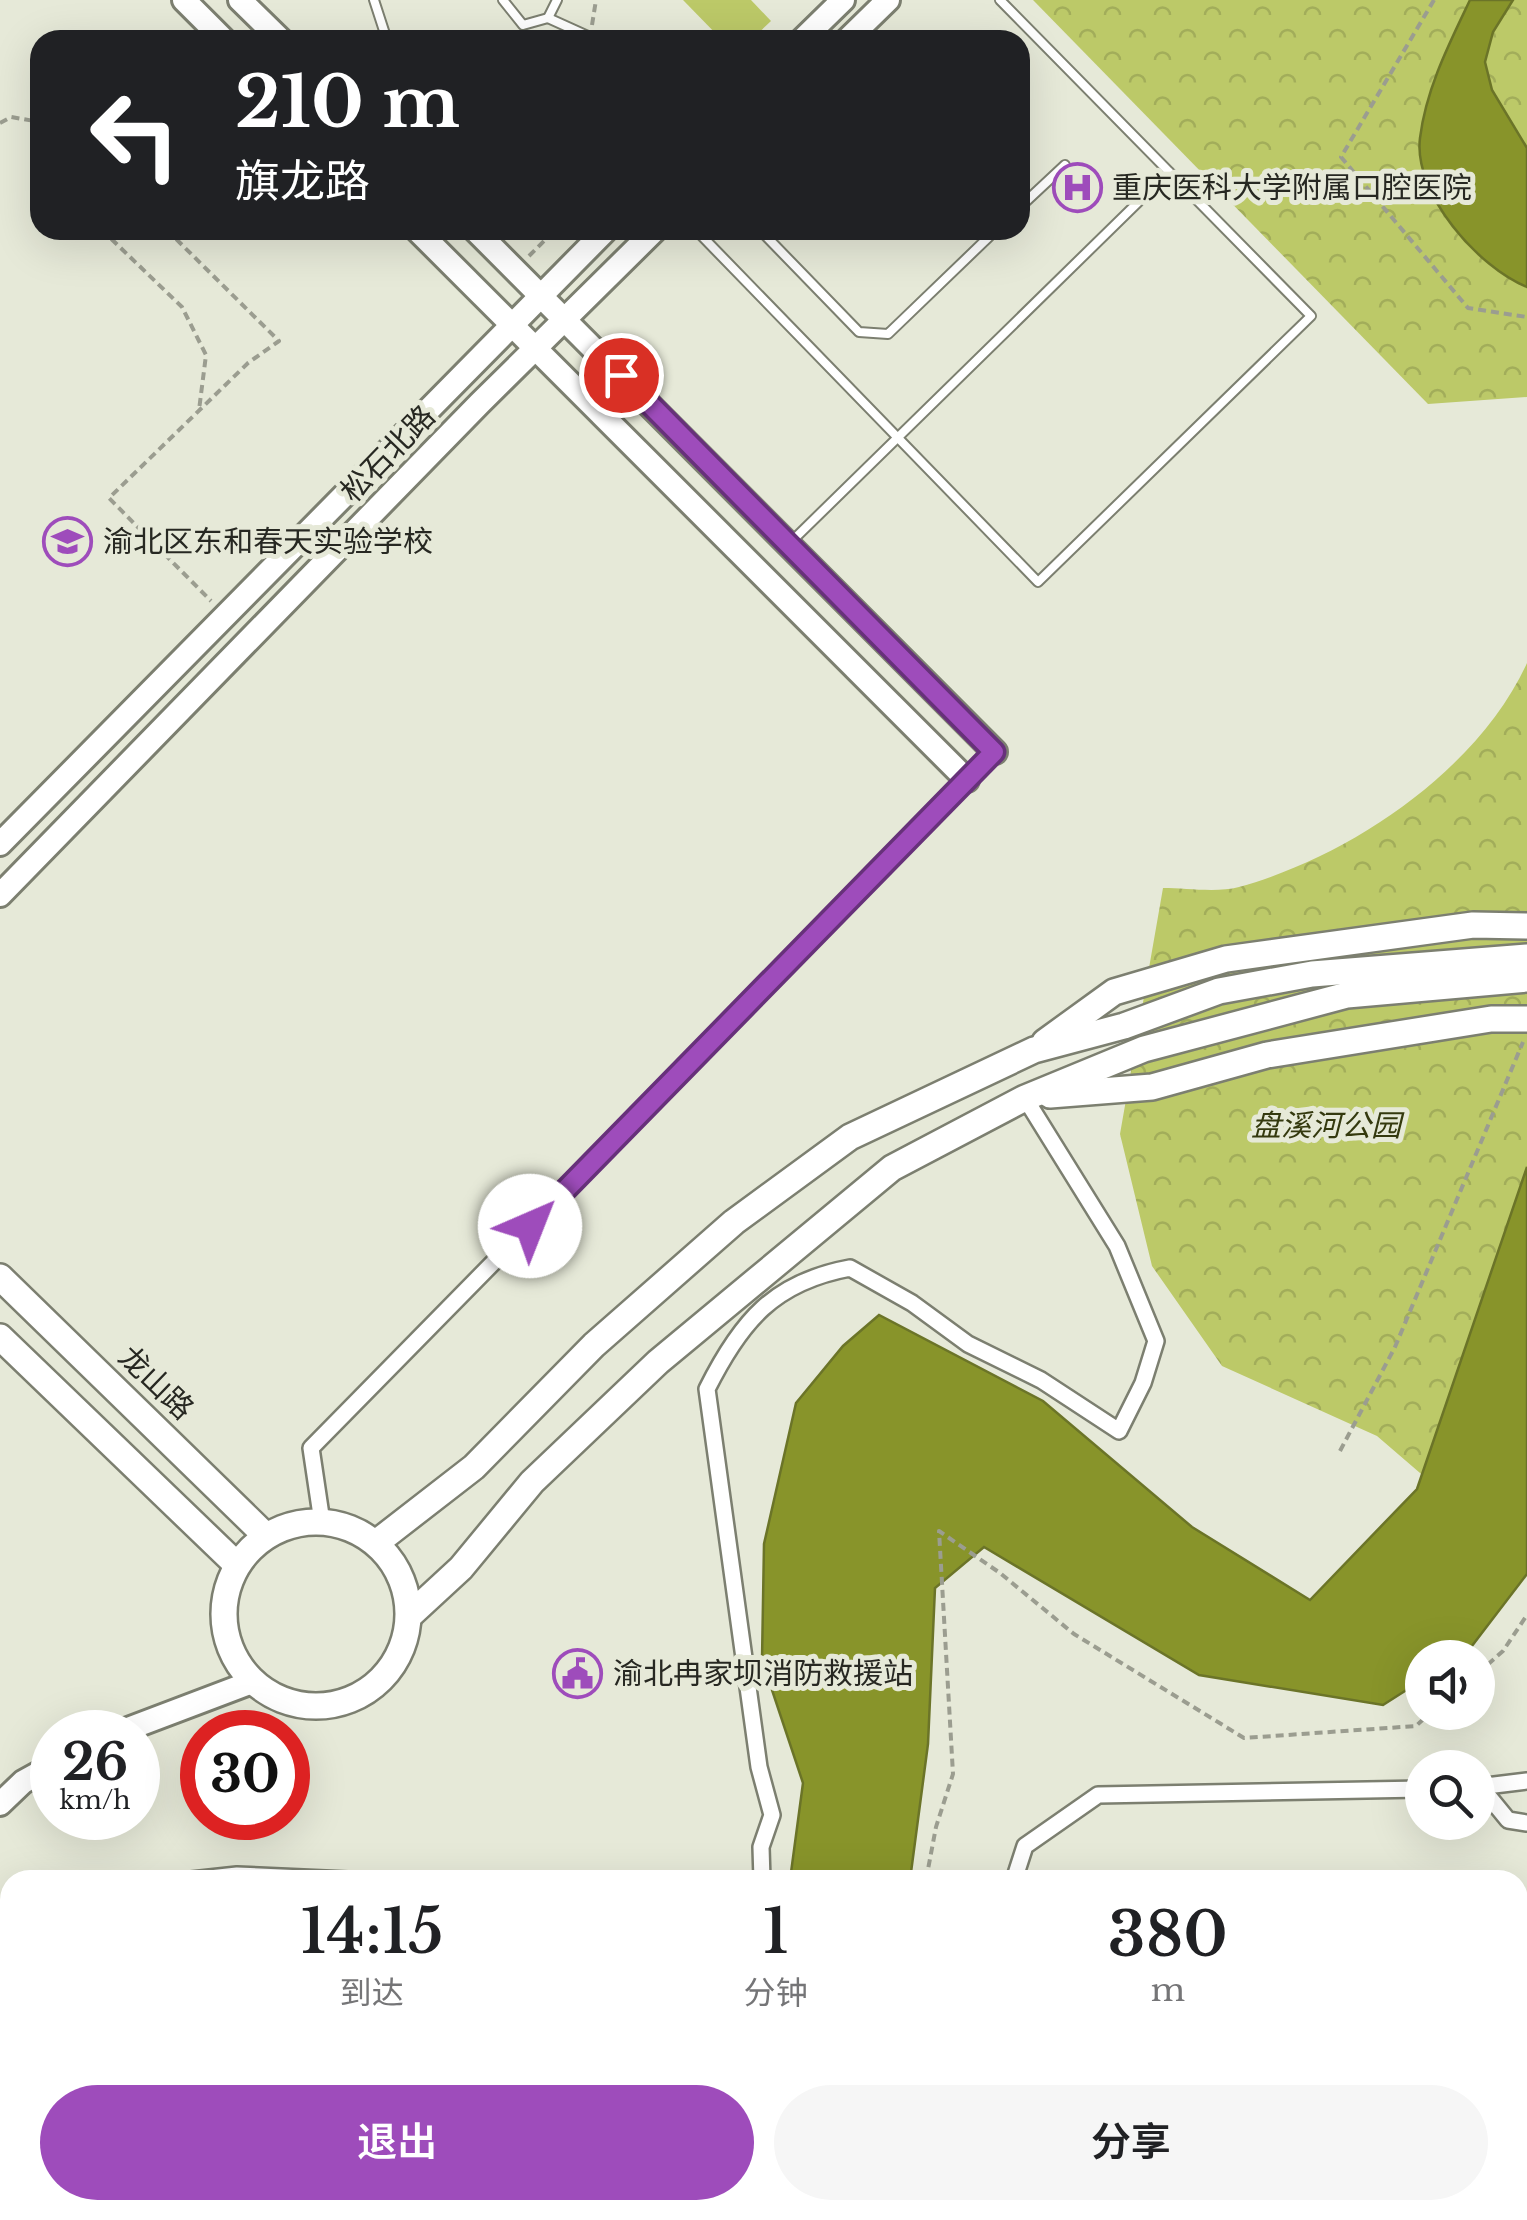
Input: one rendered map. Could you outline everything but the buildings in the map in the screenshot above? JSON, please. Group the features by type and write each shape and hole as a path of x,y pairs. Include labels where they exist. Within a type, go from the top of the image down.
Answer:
{"main road":[{"path":"184,0 214,30"},
{"path":"240,0 270,30"},
{"path":"812,30 843,0"},
{"path":"857,30 888,0"},
{"path":"427,240 967,780"},
{"path":"485,240 994,752"},
{"name":"松石北路","path":"0,844 596,240"},
{"name":"松石北路","path":"2,888 645,240"},
{"path":"1034,1050 1114,992 1226,959 1474,926 1527,926"},
{"path":"409,1616 461,1568 532,1482 658,1362 892,1168 1025,1098 1144,1049 1347,995 1484,970 1527,957"},
{"path":"376,1543 474,1467 594,1344 749,1212 850,1137 1034,1050 1124,1026 1220,991 1312,974 1484,970 1527,980"},
{"path":"1025,1098 1152,1087 1267,1055 1492,1019 1527,1019"},
{"name":"龙山路","path":"0,1276 266,1536"},
{"path":"0,1337 237,1565"},
{"path":"322,1522 351,1528 376,1543 394,1564 405,1589 409,1616 404,1646 388,1672 366,1693 338,1705 307,1707 277,1699 252,1682 232,1656 223,1625 225,1593 237,1565 266,1536 293,1524 322,1522"},
{"path":"160,1717 252,1682"},
{"path":"0,1804 30,1778"}],"street":[{"path":"322,1522 311,1448 994,752"},
{"path":"761,1870 760,1847 772,1816 760,1767 707,1389 729,1346 763,1307 808,1276 850,1268 912,1303 968,1344 1042,1380 1119,1432 1143,1383 1156,1340 1117,1246 1025,1098"},
{"path":"1495,1785 1527,1780"},
{"path":"1018,1870 1026,1846 1098,1795 1262,1796 1405,1790"},
{"path":"1495,1805 1508,1820 1527,1823"}],"lane":[{"path":"374,0 384,30"},
{"path":"503,0 523,25 548,18 576,30"},
{"path":"548,18 556,0"},
{"path":"1000,0 1029,30"},
{"path":"706,240 1038,582 1311,316 1030,31"},
{"path":"1030,198 1065,165"},
{"path":"788,544 1169,172"},
{"path":"770,240 859,332 888,334 986,240"}],"path":[{"path":"591,30 596,0"},
{"path":"1434,0 1341,158 1468,308 1527,317"},
{"path":"0,123 11,117 30,120"},
{"path":"112,240 182,307 206,355 199,410"},
{"path":"176,240 279,341 199,410 108,498 225,614"},
{"path":"515,270 544,240"},
{"path":"1340,1451 1395,1347 1527,1033"},
{"path":"928,1870 952,1774 938,1531 1000,1573 1074,1634 1244,1738 1405,1727"},
{"path":"1495,1658 1527,1615"}],"green space":[{"path":"683,0 751,0 771,21 762,30 712,30"},
{"path":"1033,0 1527,0 1527,397 1428,404"},
{"name":"盘溪河公园","path":"1527,663 1527,1565 1377,1436 1222,1366 1152,1266 1120,1134 1163,888 1239,887 1282,873 1366,831 1407,804 1477,739 1505,702"}],"shaded area":[{"path":"1470,0 1513,0 1493,32 1485,62 1492,90 1527,148 1527,287 1489,264 1453,226 1438,205 1421,160 1420,138 1427,102"},
{"path":"1527,1167 1527,1574 1476,1640 1405,1640 1405,1691 1383,1705 1199,1675 984,1547 935,1588 928,1744 911,1870 791,1870 803,1783 762,1660 764,1544 796,1403 843,1346 879,1315 1043,1401 1192,1527 1310,1600 1417,1489"}],"place":[{"name":"重庆医科大学附属口腔医院","path":"1077,188"},
{"name":"渝北区东和春天实验学校","path":"68,542"},
{"name":"渝北冉家坝消防救援站","path":"578,1674"}],"route":[{"path":"530,1226 994,752 621,375"}]}
